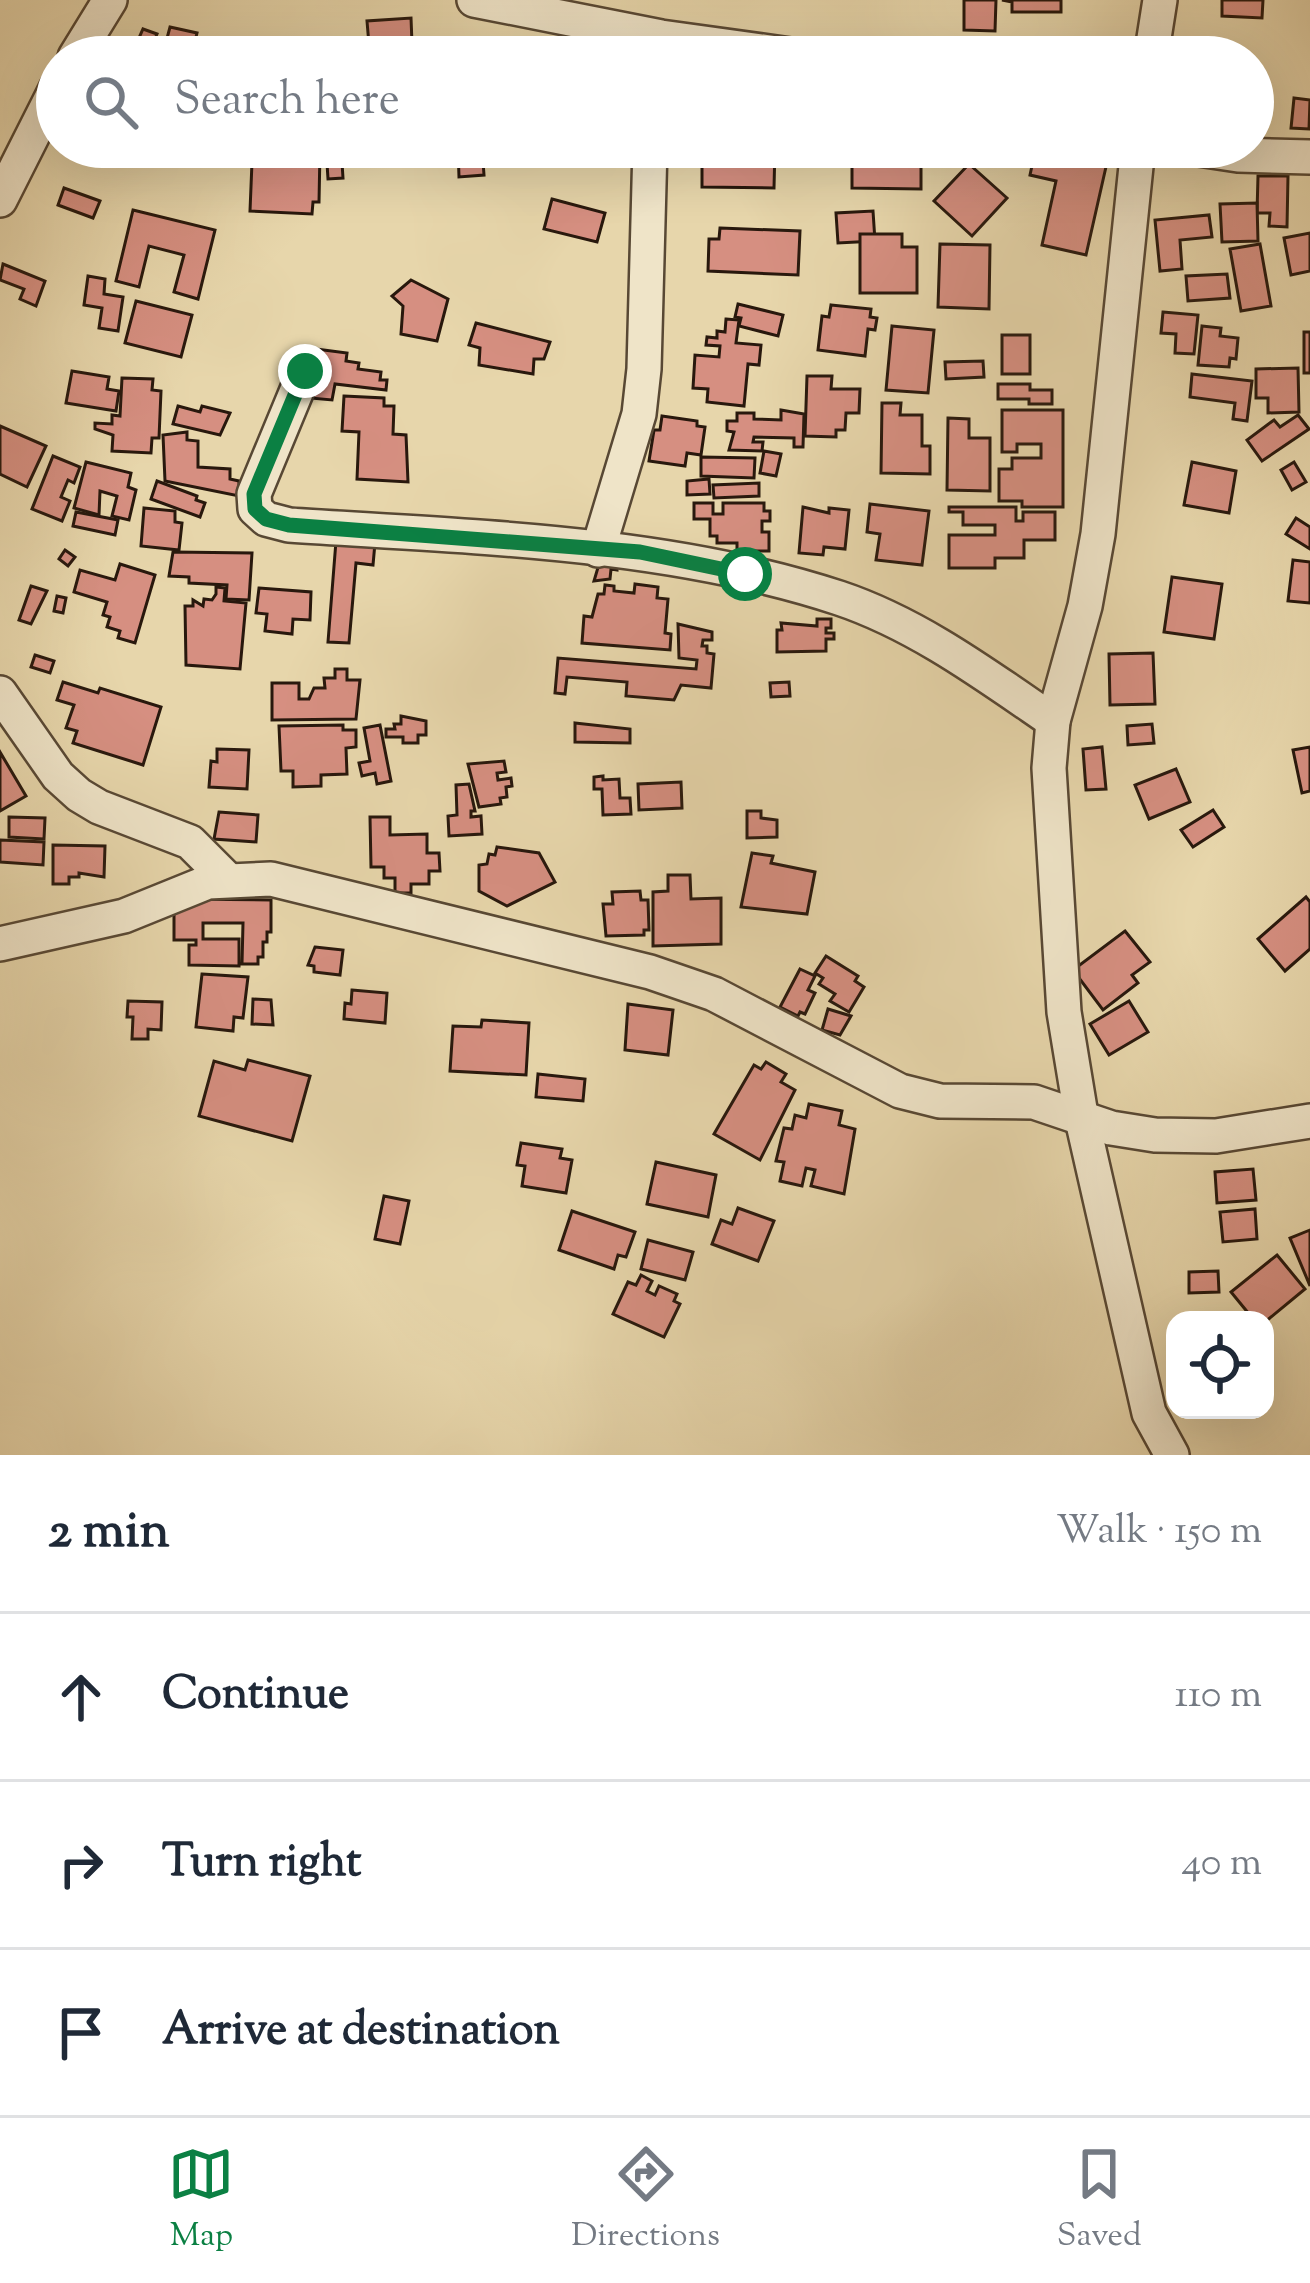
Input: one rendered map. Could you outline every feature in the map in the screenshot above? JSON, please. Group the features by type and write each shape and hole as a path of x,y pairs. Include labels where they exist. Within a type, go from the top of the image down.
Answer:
{"street":[{"path":"88,36 110,0"},
{"path":"474,0 616,36"},
{"path":"1154,36 1160,0"},
{"path":"0,200 36,129"},
{"path":"1274,156 1310,158"},
{"path":"598,550 639,413 649,168"},
{"path":"1136,168 1098,534 1085,606 1053,721 1050,820 1064,1012 1081,1115 1149,1413 1172,1455"},
{"path":"305,371 254,494 255,509 266,519 289,525 640,552 842,599 962,658 1053,721"},
{"path":"0,693 58,776 79,795 190,842 227,879"},
{"path":"0,944 124,916 208,882 271,879 650,972 733,1004 900,1091 940,1101 1034,1102 1112,1128 1155,1135 1216,1136 1310,1121"}],"building":[{"path":"964,0 996,0 995,31 964,30"},
{"path":"1002,0 1061,0 1061,12 1012,12 1012,2"},
{"path":"1222,0 1263,0 1262,18 1222,16"},
{"path":"411,18 412,36 368,36 367,21"},
{"path":"170,27 197,33 196,36 168,36"},
{"path":"1294,98 1310,100 1309,129 1291,128"},
{"path":"252,168 320,168 319,202 313,202 312,214 250,211"},
{"path":"327,168 342,168 343,178 328,179"},
{"path":"459,168 484,168 484,175 459,177"},
{"path":"702,168 774,168 774,188 702,187"},
{"path":"852,168 921,168 921,189 852,188"},
{"path":"965,168 973,168 1007,198 972,236 934,201"},
{"path":"1032,168 1106,168 1086,255 1042,245 1056,181 1030,175"},
{"path":"1258,176 1288,176 1287,227 1269,226 1270,213 1257,213"},
{"path":"64,188 100,201 93,218 58,205"},
{"path":"552,199 605,213 597,242 544,229"},
{"path":"1257,203 1258,241 1222,242 1220,204"},
{"path":"133,210 215,230 198,299 174,292 184,255 149,246 139,287 116,281"},
{"path":"873,211 875,241 838,243 836,213"},
{"path":"1209,215 1212,237 1180,240 1182,269 1160,271 1155,220"},
{"path":"720,228 800,231 798,275 708,271 709,239 719,239"},
{"path":"1310,233 1310,271 1291,275 1284,238"},
{"path":"860,234 902,234 902,247 917,247 917,293 860,293"},
{"path":"940,244 990,245 989,309 938,307"},
{"path":"1260,244 1271,306 1241,311 1230,249"},
{"path":"3,264 45,281 36,306 20,299 24,289 0,280"},
{"path":"1227,274 1230,298 1188,301 1186,276"},
{"path":"88,276 105,279 104,294 123,297 118,331 99,328 102,308 84,305"},
{"path":"411,280 448,299 437,341 401,334 403,306 392,296"},
{"path":"136,301 192,315 181,357 125,343"},
{"path":"738,304 783,315 778,336 739,326"},
{"path":"831,305 871,309 870,317 877,318 875,330 868,329 865,356 818,350 822,316 829,317"},
{"path":"1163,312 1198,315 1194,354 1175,353 1176,334 1161,333"},
{"path":"726,319 739,320 736,343 761,345 759,365 748,364 744,406 707,402 708,389 693,388 695,355 719,357 720,346 706,345 707,337 717,338 717,331 725,332"},
{"path":"476,323 550,342 544,359 534,359 533,374 479,365 480,348 469,345"},
{"path":"892,326 934,330 928,393 886,390"},
{"path":"1202,326 1221,328 1220,336 1238,338 1236,359 1230,358 1229,367 1198,365"},
{"path":"1304,332 1310,332 1310,373 1304,373"},
{"path":"1002,335 1030,335 1030,374 1002,374"},
{"path":"316,349 347,353 346,361 359,363 358,369 381,372 380,380 387,380 386,390 335,384 332,400 310,398"},
{"path":"983,361 984,377 946,379 945,362"},
{"path":"1298,368 1299,412 1268,413 1268,398 1256,398 1256,369"},
{"path":"72,371 109,377 107,389 119,391 116,411 66,403"},
{"path":"1192,374 1252,381 1247,421 1233,419 1235,403 1190,397"},
{"path":"807,376 832,376 831,389 860,389 859,413 846,413 845,430 836,430 836,437 805,436"},
{"path":"122,378 153,379 152,390 161,391 159,438 152,438 151,453 112,451 113,435 95,429 95,423 112,424 112,415 120,416"},
{"path":"998,384 1052,390 1052,404 998,399"},
{"path":"344,396 384,398 384,406 394,406 393,434 406,435 408,482 357,479 359,432 342,431"},
{"path":"882,403 901,403 900,415 922,415 922,446 930,446 930,474 881,473"},
{"path":"178,406 230,413 220,435 173,424"},
{"path":"781,410 804,414 803,447 794,447 794,438 754,437 753,442 763,442 762,451 729,450 734,432 727,431 727,421 737,421 737,413 781,420"},
{"path":"1002,410 1063,410 1063,507 1022,507 1022,501 999,501 999,469 1012,469 1012,458 1041,458 1041,444 1017,444 1017,452 1002,452"},
{"path":"1298,415 1309,429 1262,461 1247,440 1274,420 1280,427"},
{"path":"662,416 697,421 697,426 705,427 701,455 687,453 685,466 649,461 654,430 660,430"},
{"path":"948,418 969,419 969,438 990,438 990,491 947,490"},
{"path":"0,426 46,446 27,487 0,474"},
{"path":"187,432 187,440 198,441 198,467 230,469 230,479 239,481 239,496 165,481 163,435"},
{"path":"764,451 781,454 776,476 760,473"},
{"path":"53,456 80,467 61,497 70,501 62,521 32,509"},
{"path":"701,457 755,458 754,478 701,476"},
{"path":"86,462 131,473 128,487 136,490 129,520 112,516 117,496 100,491 99,515 74,508"},
{"path":"1192,462 1236,471 1229,513 1184,505"},
{"path":"1294,462 1306,482 1292,490 1281,470"},
{"path":"709,479 710,494 687,495 687,481"},
{"path":"157,481 197,496 196,500 205,503 200,517 151,499"},
{"path":"759,483 759,496 714,498 713,485"},
{"path":"694,503 713,503 713,514 723,514 723,503 764,503 764,511 770,511 770,521 762,521 762,532 769,532 769,551 737,551 737,543 717,543 717,536 710,536 710,519 694,519"},
{"path":"870,504 929,511 922,565 876,560 880,534 867,532"},
{"path":"803,507 829,513 829,508 849,510 845,549 824,547 823,555 799,553"},
{"path":"949,507 1016,507 1016,521 1023,521 1023,512 1055,512 1055,540 1024,540 1024,558 995,558 995,568 949,568 949,535 995,535 995,525 963,525 963,512 949,512"},
{"path":"144,508 175,511 175,522 182,523 179,550 141,546"},
{"path":"76,512 118,520 115,535 73,526"},
{"path":"1296,518 1310,527 1310,549 1286,534"},
{"path":"336,541 375,543 373,565 356,563 349,643 328,642"},
{"path":"65,550 75,557 68,566 59,559"},
{"path":"173,552 252,553 249,600 226,599 227,585 189,583 189,577 169,576"},
{"path":"1293,560 1310,562 1310,603 1288,601"},
{"path":"120,564 155,575 135,643 118,638 120,631 107,627 110,617 103,615 107,602 74,592 80,570 115,580"},
{"path":"599,564 617,565 617,570 611,569 610,579 594,581"},
{"path":"1172,577 1222,584 1214,639 1164,632"},
{"path":"635,584 658,587 657,598 668,599 665,633 671,634 670,650 582,643 584,616 592,617 605,585 634,593"},
{"path":"31,586 47,591 31,624 19,620"},
{"path":"216,587 225,588 224,601 246,603 240,669 186,665 185,606 193,606 193,600 203,606 204,599 212,600"},
{"path":"259,588 311,592 310,620 293,619 292,634 265,631 267,614 256,613"},
{"path":"57,596 66,598 63,613 54,611"},
{"path":"817,619 831,619 826,633 834,633 834,639 826,639 826,651 777,652 781,623 817,626"},
{"path":"678,624 712,632 712,640 703,640 702,646 714,654 711,688 681,685 674,700 626,696 627,682 567,677 565,694 555,693 558,658 696,669 697,660 679,658"},
{"path":"1153,653 1155,704 1110,705 1109,654"},
{"path":"35,655 54,661 50,673 31,667"},
{"path":"335,669 347,669 347,680 360,680 356,719 272,720 272,683 299,683 299,699 309,699 314,688 325,688 324,678 335,678"},
{"path":"63,682 161,707 143,765 73,743 77,731 66,728 74,705 57,700"},
{"path":"789,682 790,696 771,697 770,683"},
{"path":"401,716 426,721 426,735 418,735 418,743 386,737 386,729 401,724"},
{"path":"575,723 630,729 630,743 575,742"},
{"path":"1152,724 1154,743 1128,745 1127,726"},
{"path":"343,725 343,730 356,730 356,747 346,748 347,774 321,775 321,786 293,787 293,771 281,771 279,726"},
{"path":"380,725 391,781 377,784 375,773 362,776 359,763 370,761 364,728"},
{"path":"1102,747 1106,789 1086,790 1083,749"},
{"path":"1310,747 1310,791 1302,793 1293,750"},
{"path":"217,749 249,750 247,789 209,787"},
{"path":"0,752 26,796 0,811"},
{"path":"504,761 506,772 497,773 498,780 511,778 507,797 500,798 501,804 479,807 468,764"},
{"path":"1176,769 1190,802 1149,819 1135,785"},
{"path":"603,776 603,780 619,779 620,798 630,798 631,814 603,815 602,789 594,789 594,777"},
{"path":"681,782 682,808 639,810 638,784"},
{"path":"469,784 475,811 471,817 481,816 482,834 449,836 448,816 457,815 456,785"},
{"path":"1213,810 1224,827 1193,847 1181,830"},
{"path":"747,811 761,811 761,818 777,820 777,837 747,838"},
{"path":"219,812 258,815 256,842 214,839"},
{"path":"9,817 45,818 44,839 9,837"},
{"path":"370,817 390,817 390,835 427,834 427,853 439,853 440,871 429,871 429,884 411,884 411,893 395,893 395,878 384,878 384,867 371,867"},
{"path":"0,840 44,842 43,865 0,862"},
{"path":"53,845 105,846 104,877 79,873 79,877 69,877 69,884 53,884"},
{"path":"497,847 539,853 555,882 507,906 479,891 479,865 487,864"},
{"path":"752,853 773,856 771,863 815,872 807,914 741,907"},
{"path":"668,875 690,875 691,899 721,898 721,944 653,946 653,892 668,891"},
{"path":"640,891 641,900 648,900 649,930 644,935 606,936 603,904 613,904 612,892"},
{"path":"1306,897 1310,902 1310,949 1285,971 1258,939"},
{"path":"174,899 271,900 271,932 263,942 263,957 258,957 258,964 242,964 243,923 203,923 203,939 239,939 239,966 189,965 189,945 196,945 196,940 174,940"},
{"path":"1125,931 1150,962 1132,975 1138,983 1103,1010 1073,970"},
{"path":"315,947 343,950 340,975 314,972 314,966 308,965"},
{"path":"826,956 858,976 855,981 864,987 849,1012 830,1001 835,994 819,984 823,978 815,973"},
{"path":"800,969 815,976 808,990 815,993 805,1014 798,1016 780,1007"},
{"path":"202,974 248,977 243,1018 234,1017 233,1031 196,1027"},
{"path":"352,990 387,993 385,1023 344,1019"},
{"path":"253,999 271,1000 273,1025 252,1024"},
{"path":"128,1001 162,1002 161,1030 148,1029 148,1039 132,1039"},
{"path":"1129,1001 1148,1032 1109,1055 1090,1024"},
{"path":"628,1004 673,1010 668,1055 625,1050"},
{"path":"828,1009 851,1016 840,1035 822,1030"},
{"path":"482,1020 529,1023 526,1075 450,1071 453,1026 481,1027"},
{"path":"248,1060 310,1076 292,1141 199,1116 214,1061 245,1070"},
{"path":"766,1062 786,1074 781,1082 795,1090 760,1160 714,1134 754,1065 761,1069"},
{"path":"538,1074 585,1079 583,1101 536,1097"},
{"path":"809,1104 842,1111 839,1125 855,1129 844,1194 811,1186 815,1170 806,1168 802,1186 780,1181 784,1162 776,1161 784,1128 792,1129 795,1115 806,1118"},
{"path":"521,1143 562,1149 560,1158 572,1160 566,1193 522,1186 525,1166 517,1165"},
{"path":"656,1162 716,1175 708,1217 647,1204"},
{"path":"1253,1169 1256,1200 1217,1203 1215,1172"},
{"path":"384,1196 409,1201 400,1244 375,1239"},
{"path":"738,1208 774,1221 758,1261 712,1244 721,1220 732,1224"},
{"path":"1255,1209 1257,1239 1223,1242 1220,1212"},
{"path":"572,1211 635,1232 626,1257 618,1255 614,1269 559,1250"},
{"path":"1310,1230 1310,1286 1290,1238"},
{"path":"648,1240 693,1252 685,1280 641,1269"},
{"path":"1277,1255 1305,1289 1274,1315 1247,1311 1231,1292"},
{"path":"1218,1271 1219,1292 1189,1293 1189,1272"},
{"path":"641,1275 652,1281 647,1291 655,1295 659,1286 677,1294 674,1301 680,1304 664,1337 613,1314 628,1282 636,1285"}],"route":[{"path":"305,371 254,494 255,509 266,519 289,525 640,552 745,574"}]}
